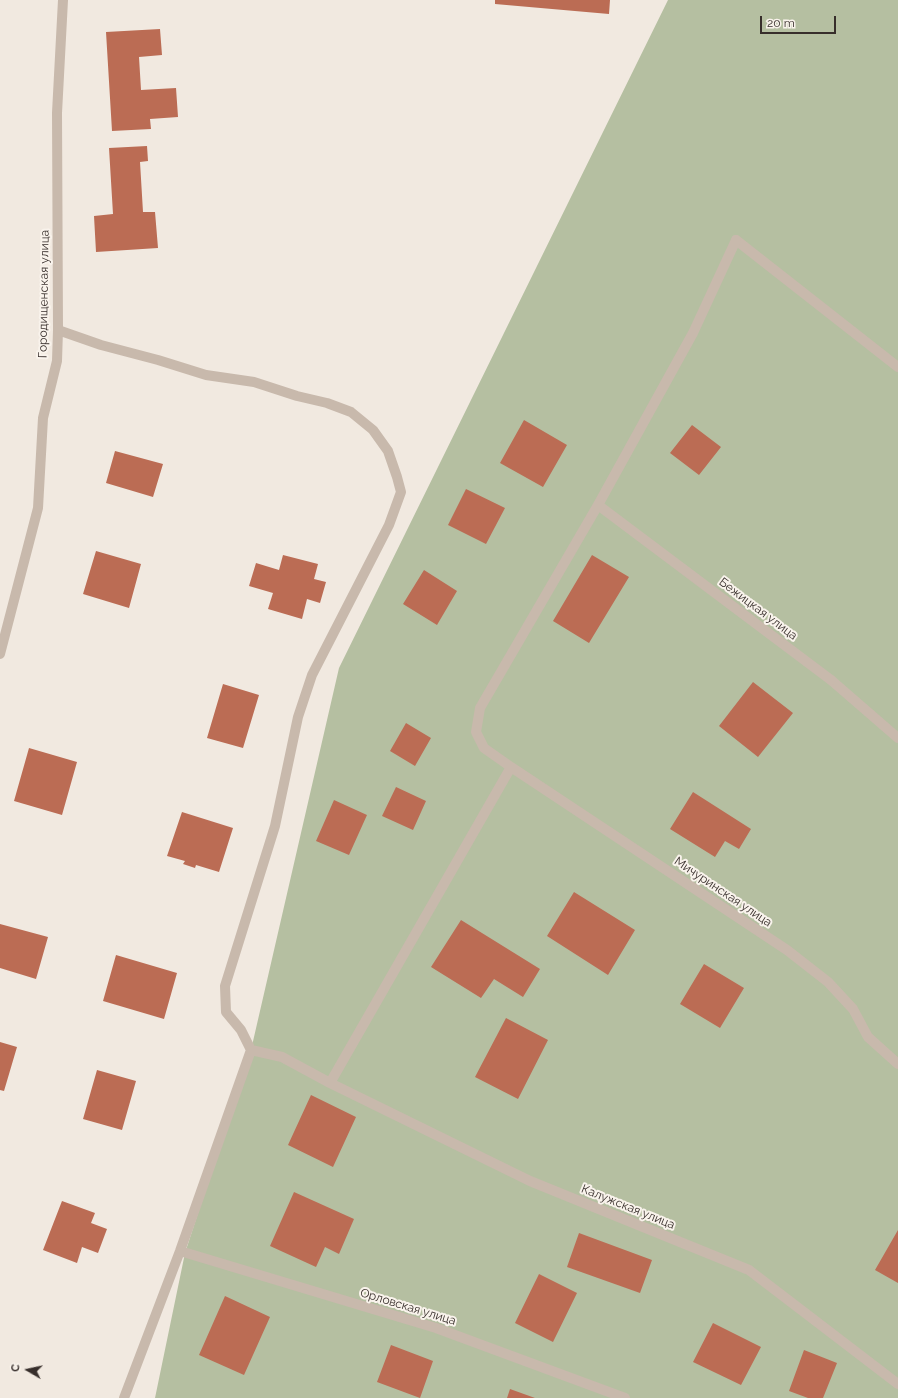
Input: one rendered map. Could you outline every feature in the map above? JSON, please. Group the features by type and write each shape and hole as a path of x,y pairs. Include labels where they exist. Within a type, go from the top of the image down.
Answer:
{"street":[{"name":"Городищенская улица","path":"0,654 38,508 43,418 57,361 57,113 62,0"},
{"name":"Мичуринская улица","path":"898,367 736,240 693,333 598,505 480,708 476,732 484,748 511,768 787,950 828,982 853,1009 868,1037 898,1064"},
{"path":"58,330 101,346 158,360 206,375 254,382 297,396 326,403 351,412 373,430 388,451 401,492 389,525 312,675 298,717 275,826 225,986 226,1012 241,1030 251,1050 180,1251 124,1398"},
{"name":"Бежицкая улица","path":"598,505 830,680 898,738"},
{"path":"330,1084 511,768"},
{"name":"Калужская улица","path":"251,1050 282,1057 330,1084 530,1181 749,1270 898,1384"},
{"name":"Орловская улица","path":"180,1251 436,1328 625,1398"}],"green space":[{"path":"668,0 898,0 898,1398 155,1398 185,1253 251,1050 339,668"}],"building":[{"path":"495,0 610,0 609,14 495,4"},
{"path":"160,29 162,55 139,57 141,90 176,88 178,117 150,119 151,129 112,131 106,32"},
{"path":"147,146 148,161 140,162 143,212 155,212 158,248 96,252 94,216 113,214 109,148"},
{"path":"524,420 567,445 543,487 500,463"},
{"path":"692,425 721,447 699,475 670,453"},
{"path":"115,451 163,464 153,497 106,483"},
{"path":"466,489 505,508 486,544 448,525"},
{"path":"96,551 141,564 129,608 83,594"},
{"path":"283,555 318,564 314,579 326,582 320,603 307,599 302,619 268,609 273,593 249,586 256,563 279,570"},
{"path":"592,555 629,577 589,643 553,621"},
{"path":"424,570 457,591 437,625 403,604"},
{"path":"753,682 793,713 758,757 719,726"},
{"path":"223,684 259,695 243,748 207,738"},
{"path":"406,723 431,738 415,766 390,751"},
{"path":"29,748 77,762 62,815 14,801"},
{"path":"396,787 426,801 413,830 382,816"},
{"path":"693,792 751,829 739,849 725,841 715,857 670,829"},
{"path":"334,800 367,815 349,855 316,841"},
{"path":"182,812 233,828 219,872 196,865 195,868 183,864 185,861 167,856"},
{"path":"574,892 635,930 608,975 547,936"},
{"path":"461,920 540,969 523,997 494,979 481,998 431,967"},
{"path":"0,924 48,937 36,979 0,968"},
{"path":"116,955 177,973 164,1019 103,1001"},
{"path":"704,964 744,988 720,1028 680,1004"},
{"path":"506,1018 548,1040 518,1099 475,1077"},
{"path":"0,1042 17,1047 4,1091 0,1090"},
{"path":"97,1070 136,1081 122,1130 83,1119"},
{"path":"311,1095 356,1117 333,1167 288,1145"},
{"path":"294,1192 354,1219 339,1254 325,1247 316,1267 270,1246"},
{"path":"62,1201 95,1213 91,1223 107,1229 98,1253 82,1247 77,1263 43,1250"},
{"path":"898,1230 898,1283 875,1270"},
{"path":"579,1233 652,1260 640,1293 567,1267"},
{"path":"539,1274 577,1293 553,1342 515,1323"},
{"path":"225,1296 270,1317 244,1375 199,1355"},
{"path":"713,1323 761,1347 741,1385 693,1362"},
{"path":"391,1345 433,1361 420,1398 377,1382"},
{"path":"804,1350 837,1363 823,1398 808,1398 789,1391"},
{"path":"510,1389 535,1398 507,1398"}]}
